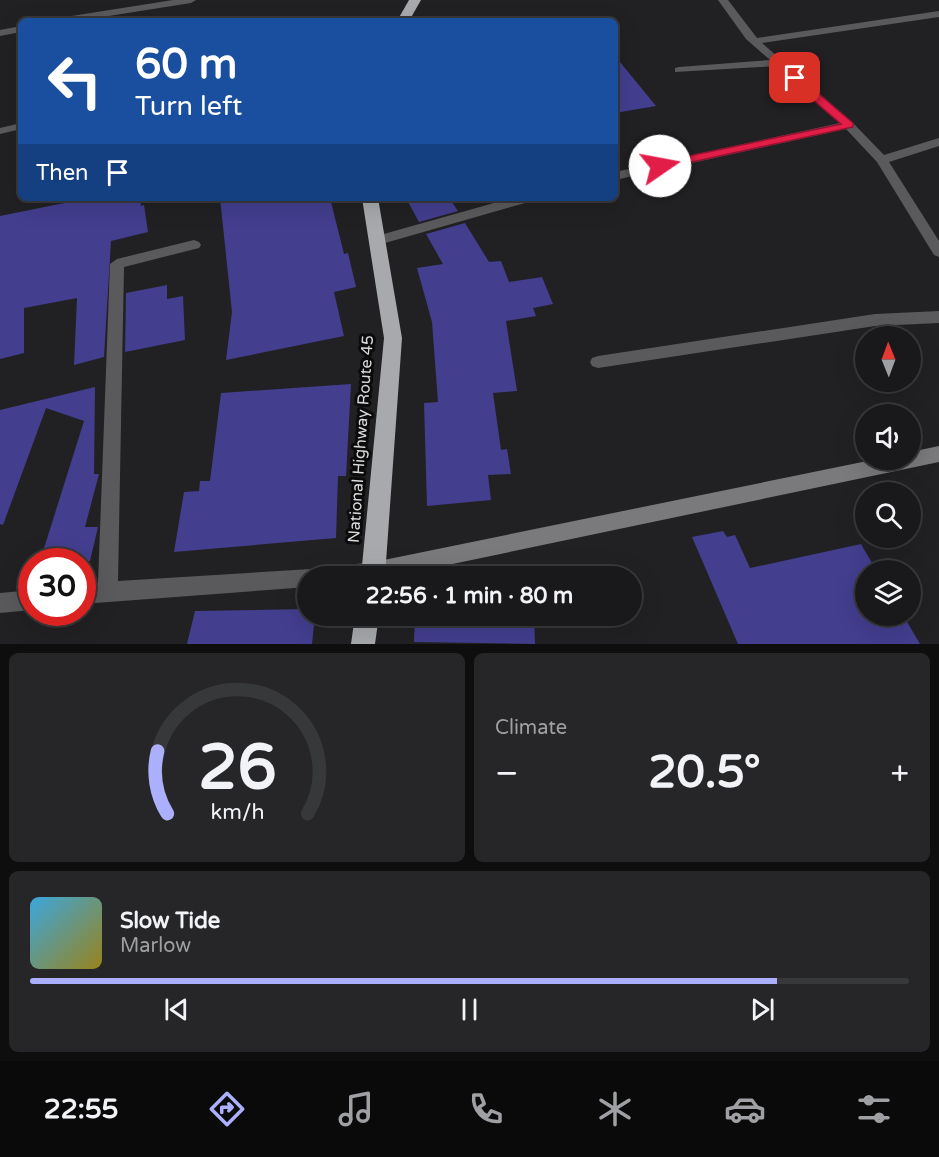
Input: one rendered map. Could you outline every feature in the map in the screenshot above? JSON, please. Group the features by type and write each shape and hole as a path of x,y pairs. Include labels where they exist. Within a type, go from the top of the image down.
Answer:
{"highway":[{"path":"405,18 415,0"},
{"name":"National Highway Route 45","path":"371,201 393,338 374,566"},
{"path":"363,644 366,626"}],"street":[{"path":"78,18 190,0"},
{"path":"723,0 754,41 849,125 882,160 939,252"},
{"path":"754,41 939,14"},
{"path":"0,33 18,29"},
{"path":"679,70 777,63"},
{"path":"618,175 849,125"},
{"path":"0,131 18,127"},
{"path":"882,160 939,142"},
{"path":"378,240 516,201"},
{"path":"108,591 117,264 194,245"},
{"path":"598,362 863,321 939,317"},
{"path":"411,566 939,454"},
{"path":"96,592 297,578"},
{"path":"0,603 18,601"}],"building":[{"path":"618,60 656,106 618,112"},
{"path":"74,201 140,201 141,206 144,205 148,232 111,241 104,357 74,365 77,298 24,308 24,353 0,359 0,216"},
{"path":"220,201 331,201 344,254 348,253 356,287 334,292 344,336 226,360 232,312"},
{"path":"408,201 451,201 458,211 419,222"},
{"path":"465,223 489,262 501,261 509,282 542,277 553,304 533,308 536,316 506,321 517,391 493,393 501,450 507,449 511,474 488,475 491,500 427,506 424,403 438,402 432,322 417,268 443,264 426,234"},
{"path":"167,285 167,299 183,296 185,340 125,352 126,293"},
{"path":"351,384 346,476 338,476 336,538 174,552 184,492 199,491 200,481 210,481 221,393"},
{"path":"95,387 94,474 99,474 85,527 98,527 93,548 44,548 84,421 46,408 3,525 0,524 0,410"},
{"path":"723,531 727,537 735,535 750,568 855,545 855,548 863,548 870,560 855,560 855,626 909,626 920,644 738,644 692,537"},
{"path":"297,609 297,626 314,626 312,644 187,644 195,611"},
{"path":"415,626 534,626 535,644 414,642"}],"route":[{"path":"660,166 849,125 795,78"}]}
